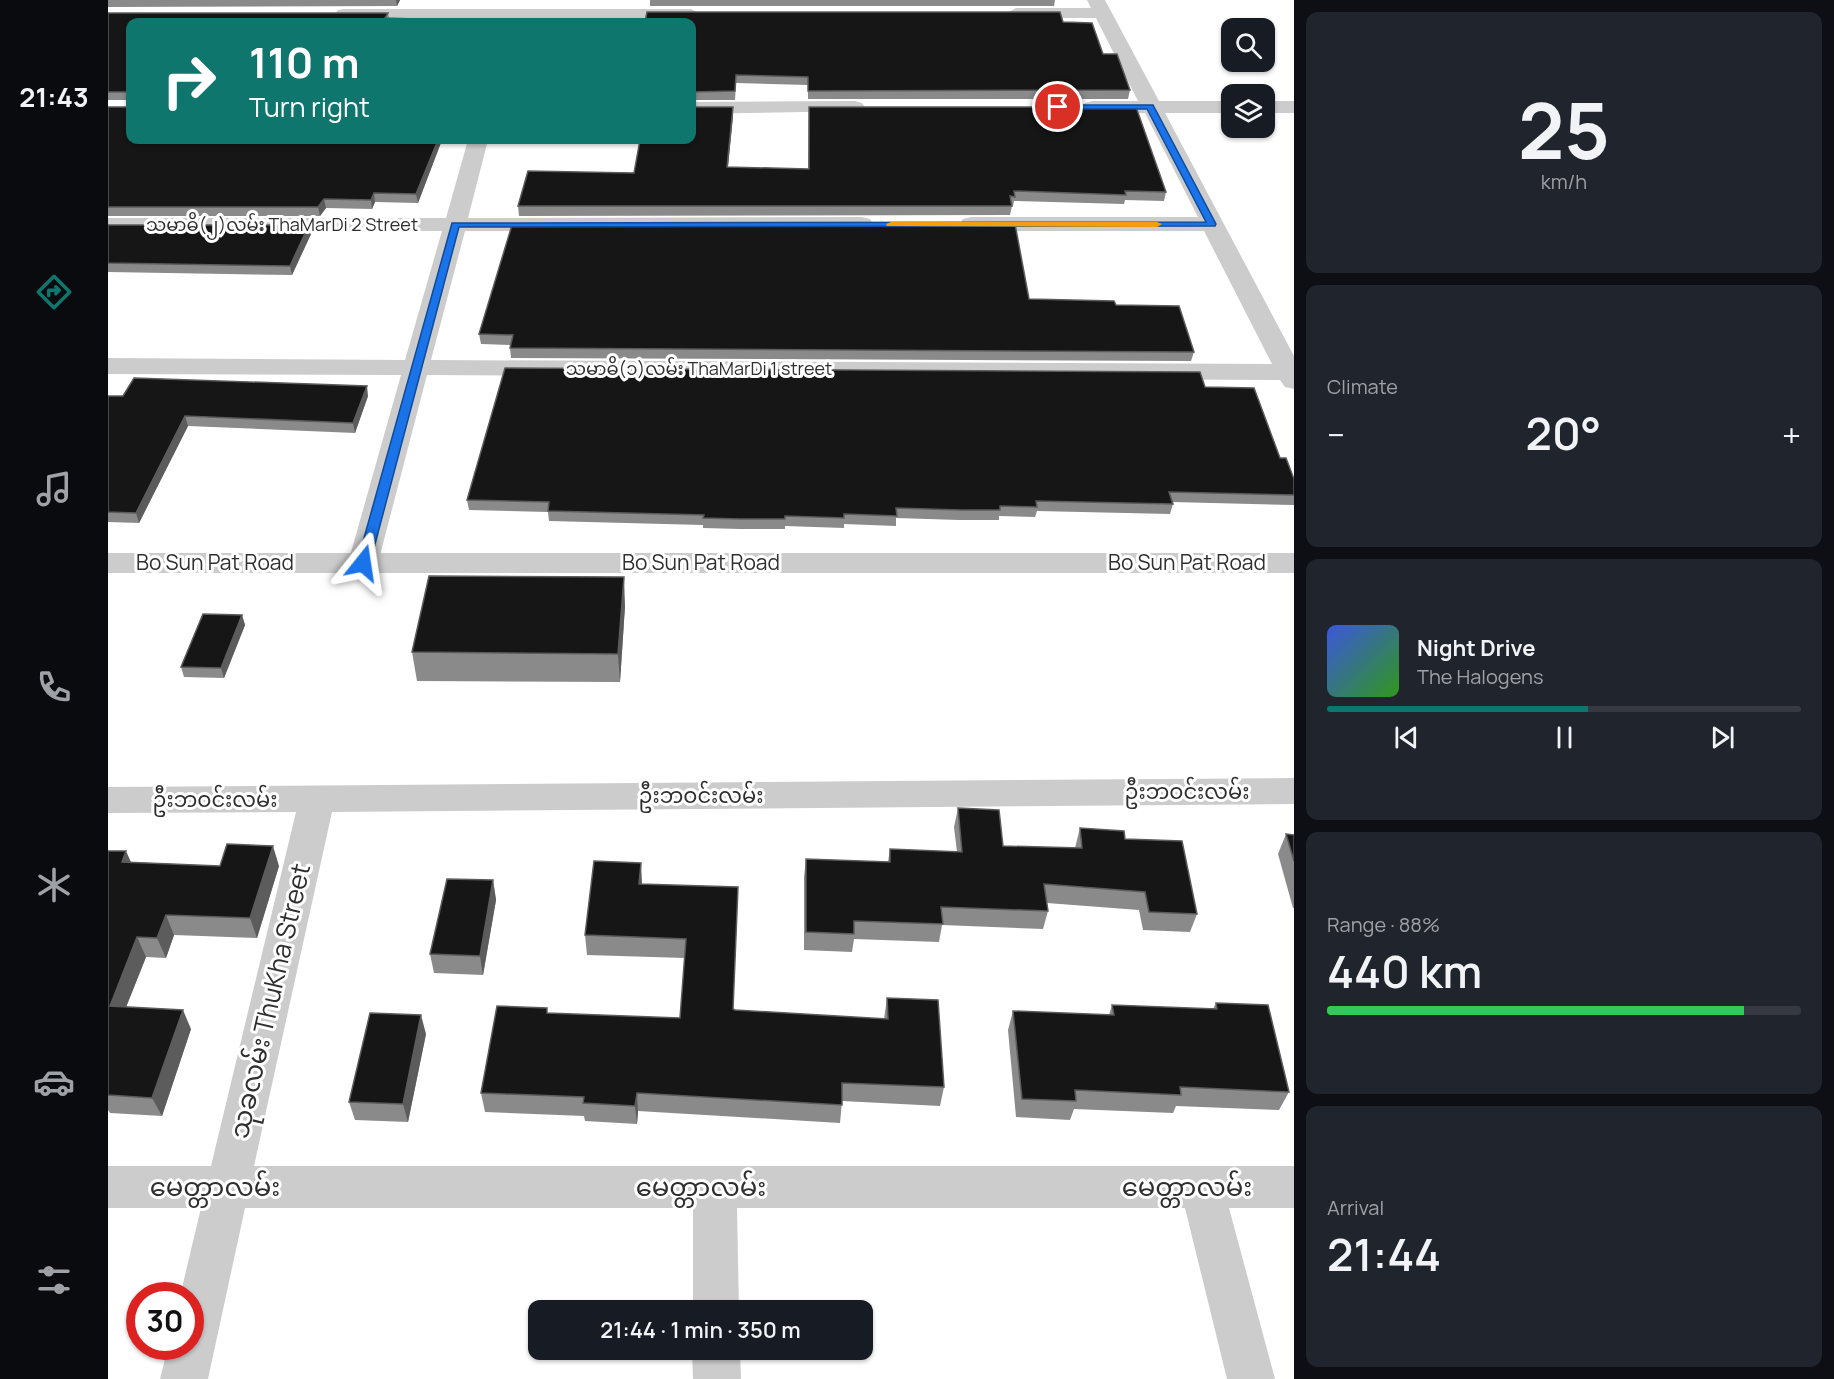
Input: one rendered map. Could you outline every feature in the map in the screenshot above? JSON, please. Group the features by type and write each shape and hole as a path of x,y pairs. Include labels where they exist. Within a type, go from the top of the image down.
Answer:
{"street":[{"path":"996,13 1099,6 1292,376"},
{"path":"322,14 595,12 713,14"},
{"path":"1275,107 1294,106"},
{"path":"696,108 880,107"},
{"path":"1068,107 1221,107"},
{"path":"363,563 477,144"},
{"name":"သမာဓိ(၂)လမ်း ThaMarDi 2 Street","path":"108,225 881,224"},
{"path":"952,224 1212,224"},
{"name":"သမာဓိ(၁)လမ်း ThaMarDi 1 street","path":"108,366 1292,376"},
{"name":"Bo Sun Pat Road","path":"108,563 1294,563"},
{"name":"ဦးဘဝင်းလမ်း","path":"108,800 1294,791"},
{"name":"သုခလမ်း ThuKha Street","path":"184,1379 317,799"},
{"name":"မေတ္တာလမ်း","path":"108,1187 1294,1187"},
{"path":"715,1187 716,1300"},
{"path":"1202,1187 1251,1379"},
{"path":"717,1360 717,1379"}],"building":[{"path":"647,12 1060,12 1063,22 1092,23 1103,54 1117,54 1130,90 808,91 808,77 736,75 735,91 696,92 696,18 646,18"},
{"path":"108,13 388,13 385,18 126,18 126,92 108,92"},
{"path":"108,107 126,107 126,144 436,144 416,194 374,193 371,200 324,199 318,207 108,207"},
{"path":"696,107 733,107 727,167 809,169 809,107 1136,107 1166,192 1125,191 1126,195 1014,191 1015,197 1010,196 1012,206 518,206 528,171 634,173 639,144 696,144"},
{"path":"1015,224 1029,299 1114,301 1116,305 1179,306 1194,352 510,348 513,335 479,334 512,225"},
{"path":"108,225 309,225 290,266 108,263"},
{"path":"505,368 1200,372 1205,387 1254,388 1280,458 1286,458 1294,479 1294,495 1169,492 1173,504 1036,501 1037,507 1000,506 1000,510 896,508 897,516 844,514 844,518 785,516 785,519 548,511 549,502 467,500"},
{"path":"134,378 367,386 353,423 185,416 136,513 108,512 108,396 123,396"},
{"path":"429,576 624,577 618,654 412,652"},
{"path":"203,614 242,615 221,668 181,667"},
{"path":"958,808 999,810 1003,846 1082,848 1080,828 1124,831 1125,839 1182,841 1197,914 1149,912 1145,892 1044,884 1048,911 941,907 943,924 854,921 854,934 806,932 806,859 890,862 890,849 962,852"},
{"path":"1286,834 1294,835 1294,861"},
{"path":"227,844 273,846 250,918 166,915 157,938 137,937 110,1006 183,1010 152,1098 108,1095 108,851 126,851 122,862 220,866"},
{"path":"594,861 641,863 639,884 738,887 733,1009 735,1010 888,1019 887,998 938,1000 944,1087 842,1083 842,1105 637,1093 635,1106 583,1103 584,1097 481,1093 497,1006 547,1008 547,1013 680,1018 686,939 585,935"},
{"path":"447,879 493,880 480,956 430,954"},
{"path":"1216,1003 1268,1005 1289,1092 1180,1087 1181,1095 1075,1090 1076,1101 1022,1099 1013,1011 1114,1015 1112,1005 1217,1009"},
{"path":"370,1013 421,1015 403,1104 349,1102"}],"slow traffic":[{"path":"891,224 1157,224"}],"route":[{"path":"363,563 455,225 1212,224 1150,107 1058,107"}]}
